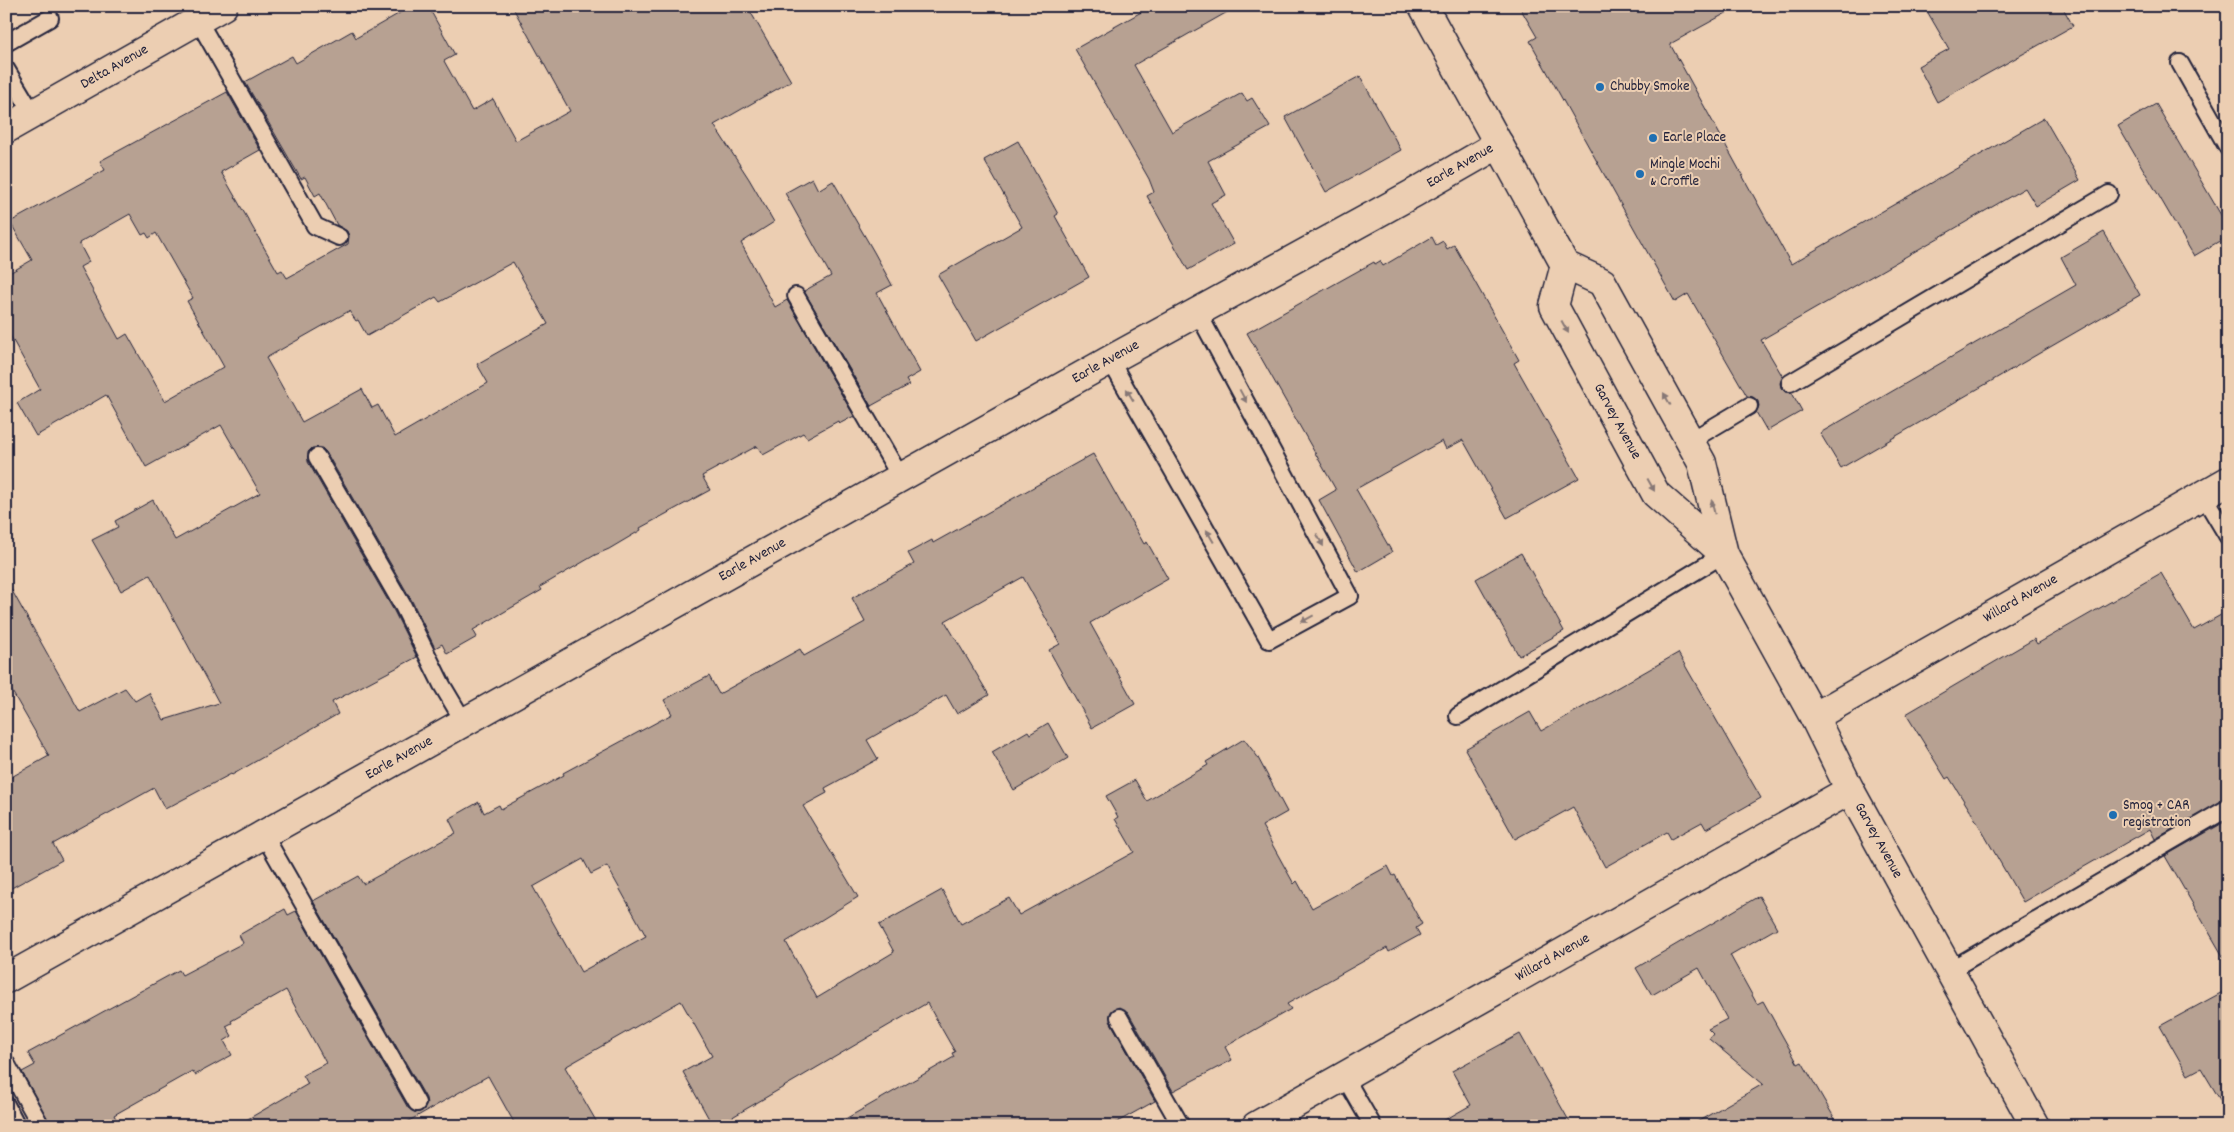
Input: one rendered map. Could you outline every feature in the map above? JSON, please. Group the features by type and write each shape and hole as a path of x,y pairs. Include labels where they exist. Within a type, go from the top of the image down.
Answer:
{"street":[{"name":"Delta Avenue","path":"6,129 223,6"},
{"path":"1423,6 1565,265"},
{"name":"Earle Avenue","path":"6,979 1197,311 1414,193 1499,144"},
{"name":"Garvey Avenue","path":"1724,554 1656,494 1554,306 1565,265 1602,282 1690,441 1702,463 1724,554 1814,717 1850,790 2036,1126"},
{"name":"Willard Avenue","path":"1814,717 2228,481"},
{"name":"Willard Avenue","path":"1256,1126 1850,790"}],"lane":[{"path":"6,43 50,18"},
{"path":"198,20 316,226 339,237"},
{"path":"2180,62 2228,148"},
{"path":"6,68 33,114"},
{"path":"1790,383 2109,194"},
{"path":"796,296 901,478"},
{"path":"1110,360 1269,640 1350,596 1197,311"},
{"path":"1690,441 1749,406"},
{"path":"317,457 403,606 442,685 464,722"},
{"path":"2203,495 2228,537"},
{"path":"1458,716 1724,554"},
{"path":"1950,970 2228,808"},
{"path":"264,835 417,1102"},
{"path":"1119,1017 1180,1126"},
{"path":"6,1063 41,1126"},
{"path":"1344,1076 1373,1126"},
{"path":"6,1105 17,1126"}],"building":[{"path":"412,6 428,6 455,55 444,61 472,111 493,99 516,141 570,111 512,6 747,6 791,81 714,125 774,222 741,243 775,307 787,300 854,416 839,424 838,421 807,438 803,433 763,455 757,446 702,476 710,490 640,528 641,530 609,549 540,587 542,590 473,630 477,637 447,654 442,644 435,648 412,601 326,452 322,448 312,448 308,452 308,462 394,611 417,657 332,702 338,714 232,775 165,809 154,788 53,844 62,860 6,891 6,780 49,756 6,681 6,580 80,712 125,688 135,701 149,693 164,720 219,703 150,575 121,591 92,540 118,527 115,521 153,500 175,540 260,493 221,425 146,467 106,395 36,436 17,403 40,389 6,328 6,275 32,260 10,222 105,170 100,161 227,92 260,150 221,172 278,272 282,270 287,278 348,244 349,236 347,231 337,225 320,193 315,196 305,177 301,179 245,82 292,56 296,63 352,31 356,38","holes":["130,214 142,235 146,233 149,238 156,233 193,298 187,301 224,367 165,401 127,334 119,339 80,267 89,262 79,243","513,262 548,324 477,364 488,383 395,437 378,405 372,408 362,389 302,422 266,358 349,311 356,321 358,320 367,336 436,297 440,302"]},
{"path":"1152,6 1238,6 1134,65 1172,132 1242,93 1247,101 1252,98 1270,127 1208,161 1226,195 1211,203 1234,244 1188,270 1147,196 1154,192 1149,179 1075,49"},
{"path":"1519,6 1739,6 1670,44 1791,264 2044,118 2080,180 2036,206 2025,188 1761,340 1783,377 1780,383 1781,388 1786,392 1792,393 1802,411 1767,431 1756,412 1759,406 1758,401 1753,397 1747,396 1688,294 1675,302 1530,41 1537,37"},
{"path":"1924,6 2062,6 2073,26 1937,102 1918,66 1949,49"},
{"path":"1360,76 1401,150 1326,192 1285,117"},
{"path":"2156,104 2228,227 2228,236 2194,256 2118,126"},
{"path":"1018,141 1058,214 1055,216 1089,277 976,341 938,275 1022,227 984,160"},
{"path":"812,178 818,190 833,181 874,252 892,285 877,293 920,372 906,380 909,385 871,406 804,291 831,276 785,193"},
{"path":"2104,232 2140,295 1841,468 1820,433 2076,285 2061,257"},
{"path":"1432,237 1436,245 1443,241 1447,249 1454,245 1519,360 1514,363 1579,478 1507,518 1463,440 1446,449 1442,441 1356,489 1392,552 1358,572 1319,500 1336,490 1247,333 1374,262 1375,264 1380,261 1383,266"},
{"path":"1093,454 1144,544 1147,542 1168,579 1090,623 1135,704 1092,728 1049,650 1060,644 1023,577 945,621 989,695 957,714 946,695 867,740 878,759 825,788 827,793 803,806 858,897 786,942 817,998 894,952 879,925 942,890 961,924 1009,898 1019,915 1134,852 1115,819 1118,817 1106,796 1135,780 1147,801 1208,765 1206,762 1244,739 1257,756 1287,812 1262,826 1294,884 1297,881 1312,908 1388,866 1422,924 1416,928 1420,935 1389,952 1387,948 1287,1004 1291,1009 1225,1047 1232,1060 1173,1091 1128,1012 1119,1007 1111,1012 1110,1021 1155,1101 1110,1126 833,1126 954,1057 952,1053 955,1052 927,1003 717,1126 713,1126 683,1072 712,1056 681,1001 565,1067 599,1126 516,1126 488,1076 400,1126 236,1126 308,1084 303,1075 326,1063 286,990 231,1021 232,1023 226,1026 232,1036 224,1041 232,1055 195,1075 192,1071 114,1115 120,1126 51,1126 22,1072 35,1065 28,1053 179,970 182,975 243,943 239,935 285,909 288,915 296,911 408,1108 416,1113 422,1111 427,1104 426,1098 313,901 358,876 363,884 456,833 449,819 479,802 484,813 499,805 501,809 672,714 664,700 709,676 719,694 800,649 804,656 865,622 852,598 914,564 908,553 932,540 933,543","holes":["583,859 591,874 607,866 646,936 581,972 533,887"]},
{"path":"1521,553 1564,631 1519,656 1476,579"},
{"path":"2161,573 2194,630 2228,611 2228,798 2155,839 2150,829 2023,902 1974,817 1949,777 1946,779 1906,714 2034,639 2037,644"},
{"path":"1678,653 1761,798 1706,829 1702,822 1671,839 1667,832 1605,867 1573,807 1515,839 1465,749 1530,712 1541,731"},
{"path":"1048,723 1068,758 1014,790 992,752 1028,731 1030,734"},
{"path":"2228,820 2228,965 2165,856"},
{"path":"1759,896 1777,928 1730,955 1757,1004 1763,1001 1798,1064 1802,1062 1839,1126 1690,1126 1763,1084 1709,1039 1713,1034 1708,1029 1727,1019 1699,968 1652,995 1636,968"},
{"path":"2228,989 2228,1113 2201,1068 2188,1075 2160,1026"},
{"path":"1520,1034 1572,1126 1434,1126 1471,1105 1452,1071"}],"place":[{"name":"Chubby Smoke","path":"1600,87"},
{"name":"Earle Place","path":"1653,138"},
{"name":"Mingle Mochi & Croffle","path":"1640,174"},
{"name":"Smog + CAR registration","path":"2113,815"}]}
